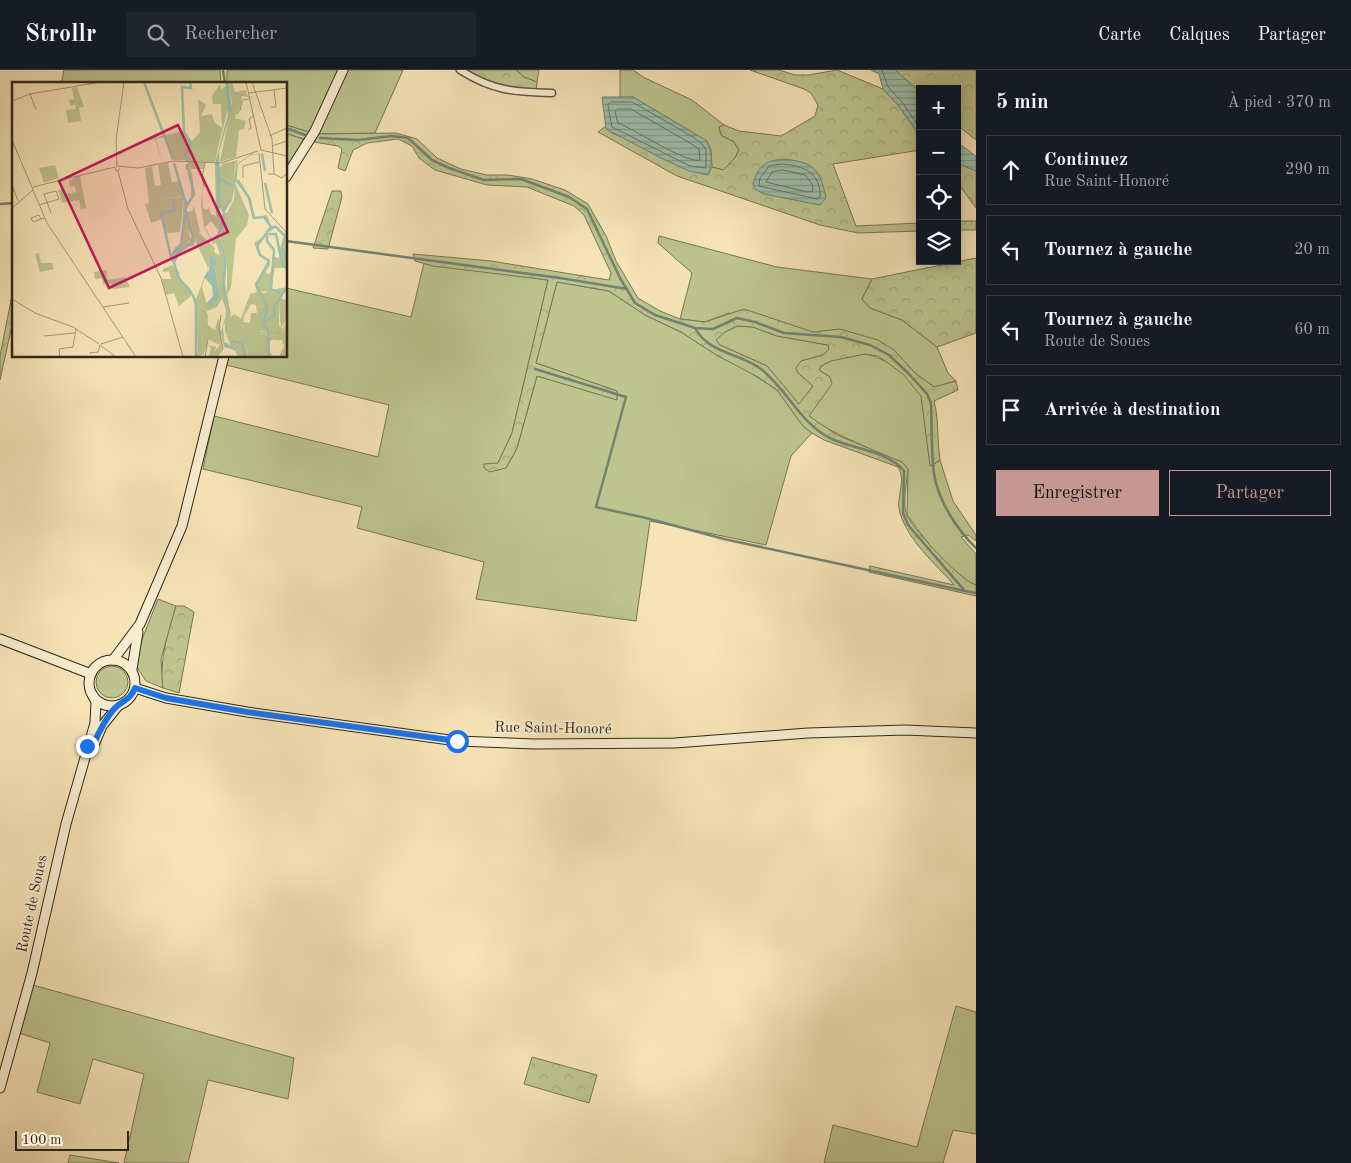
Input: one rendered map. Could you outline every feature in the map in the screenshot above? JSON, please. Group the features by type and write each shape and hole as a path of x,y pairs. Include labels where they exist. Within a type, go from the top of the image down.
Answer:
{"main road":[{"path":"288,174 311,138 343,70"},
{"path":"140,624 132,669 135,688 132,695 125,703 118,706 103,704 92,694 89,684 91,674 98,665 113,660 128,644 140,624 182,526 224,358"},
{"path":"0,639 91,674"},
{"path":"113,660 125,664 132,669"},
{"name":"Rue Saint-Honoré","path":"135,688 166,698 247,712 457,741 535,744 675,743 818,733 905,730 976,733"},
{"name":"Route de Soues","path":"0,1088 32,974 62,840 96,716 96,702 92,694"},
{"name":"Route de Soues","path":"86,755 93,746 102,726 118,706"}],"street":[{"path":"460,70 473,79 511,92 552,93"}],"green space":[{"path":"64,70 220,70 221,82 61,82"},
{"path":"227,70 340,70 312,131 309,132 288,126 288,82 227,82"},
{"path":"346,70 403,70 375,133 318,134"},
{"path":"455,70 516,70 524,77 537,82 536,95 514,94 493,89"},
{"path":"516,70 539,70 537,82 524,77"},
{"path":"620,70 633,70 645,78 692,100 724,125 719,127 721,135 734,142 739,150 735,158 723,170 712,167 711,149 707,141 633,97 620,98"},
{"path":"750,70 779,70 795,75 808,75 837,70 883,89 898,105 916,130 916,151 833,164 856,226 916,223 916,231 858,233 820,225 677,176 598,132 606,126 612,133 708,175 712,167 723,170 735,158 739,150 734,142 721,135 719,127 724,125 739,131 781,136 815,116 818,105 811,93"},
{"path":"895,70 976,70 976,140 961,128 961,85 916,85 916,88"},
{"path":"288,126 309,132 312,131 306,140 288,134"},
{"path":"396,133 417,139 437,158 461,169 487,175 508,175 532,179 565,190 588,204 606,236 616,261 638,298 660,311 680,319 705,322 744,309 813,332 840,329 878,340 894,350 915,373 934,387 956,381 958,390 934,401 937,415 940,460 930,466 921,396 903,374 878,356 865,354 831,361 821,366 819,370 830,377 832,384 809,416 837,435 902,462 908,469 905,499 907,516 919,533 939,555 960,575 976,585 976,596 869,572 870,566 954,585 923,552 904,524 899,507 901,478 898,467 824,440 812,433 803,426 777,390 681,332 645,315 609,291 557,282 536,363 617,391 617,400 537,376 517,448 506,468 490,472 484,468 484,464 498,463 512,433 548,280 433,266 415,261 413,254 491,261 609,280 611,273 584,215 574,206 527,187 487,185 435,170 419,158 412,146 398,139 367,143 353,150 345,171 338,168 342,149 338,146 314,142 318,134","holes":["737,326 753,327 777,336 828,345 829,349 823,355 801,361 796,368 798,373 813,386 799,404 767,366 720,345 716,340 725,332"]},
{"path":"288,134 306,140 288,166"},
{"path":"961,165 976,171 976,208 961,187"},
{"path":"332,191 341,191 342,197 328,249 313,248"},
{"path":"961,221 976,221 976,230 961,230"},
{"path":"659,236 777,267 872,279 862,299 870,308 902,320 937,347 948,373 956,381 934,387 915,373 894,350 825,331 813,332 729,313 705,322 680,319 692,273 658,243"},
{"path":"976,258 976,333 937,347 902,320 870,308 862,299 872,279 941,265 961,265 961,261"},
{"path":"424,263 548,280 512,433 498,463 506,468 517,448 537,376 617,399 617,391 536,363 557,282 609,291 645,315 681,332 718,356 740,366 777,390 803,426 812,433 791,456 766,545 650,521 636,621 476,599 484,562 357,528 362,507 203,469 214,416 378,457 389,405 226,365 228,358 288,358 288,288 411,317"},
{"path":"12,295 12,325 0,380 0,356"},
{"path":"737,326 753,327 777,336 828,345 829,349 823,355 801,361 798,373 813,386 799,405 767,366 720,345 715,340"},
{"path":"865,354 881,359 906,375 913,382 922,397 927,421 931,466 940,460 953,501 976,535 976,541 968,535 961,537 976,554 976,585 967,581 947,565 907,515 908,469 832,431 808,416 826,392 830,377 819,370 822,366 833,360"},
{"path":"158,599 176,606 161,659 163,688 146,681 137,667 141,642"},
{"path":"176,606 184,606 194,612 179,693 163,688 162,677 165,647"},
{"path":"112,666 118,667 123,671 127,676 127,688 123,693 118,697 112,698 106,697 101,693 97,688 96,682 97,676 101,671 106,667"},
{"path":"33,985 294,1058 288,1099 208,1080 188,1163 124,1163 144,1074 93,1059 80,1104 37,1092 50,1043 19,1033"},
{"path":"956,1006 976,1012 976,1134 953,1130 943,1163 824,1163 833,1125 917,1147"},
{"path":"532,1057 597,1075 589,1103 524,1084"},
{"path":"70,1155 119,1163 68,1163"}],"water":[{"path":"871,70 895,70 916,88 916,130 898,105 883,89 879,74"},
{"path":"602,97 633,97 707,141 711,158 711,167 708,175 689,171 606,129"},
{"path":"961,145 976,156 976,171 961,165"},
{"path":"783,159 802,162 814,168 821,180 826,198 820,205 764,194 755,189 753,184 760,169 771,161"}],"waterway":[{"path":"223,70 225,82"},
{"path":"288,129 305,135"},
{"path":"320,138 358,140 392,136 408,138 432,160 449,168 484,180 521,179 569,197 587,209 620,278 635,303 655,315 695,328 713,329 737,318 755,322 784,333 841,337 870,345 889,355 927,394 931,403 932,456 936,484 955,524 976,548"},
{"path":"0,204 12,203"},
{"path":"288,241 560,278 627,289"},
{"path":"695,328 701,337 716,348 761,369 811,425 821,433 832,439 880,455 897,464 904,471 903,513 908,525 965,591 976,593"},
{"path":"535,369 626,397 596,507 724,539 965,591"}],"route":[{"path":"87,746 86,755 93,746 107,718 118,706 125,703 135,688 166,698 247,712 457,741"}]}
